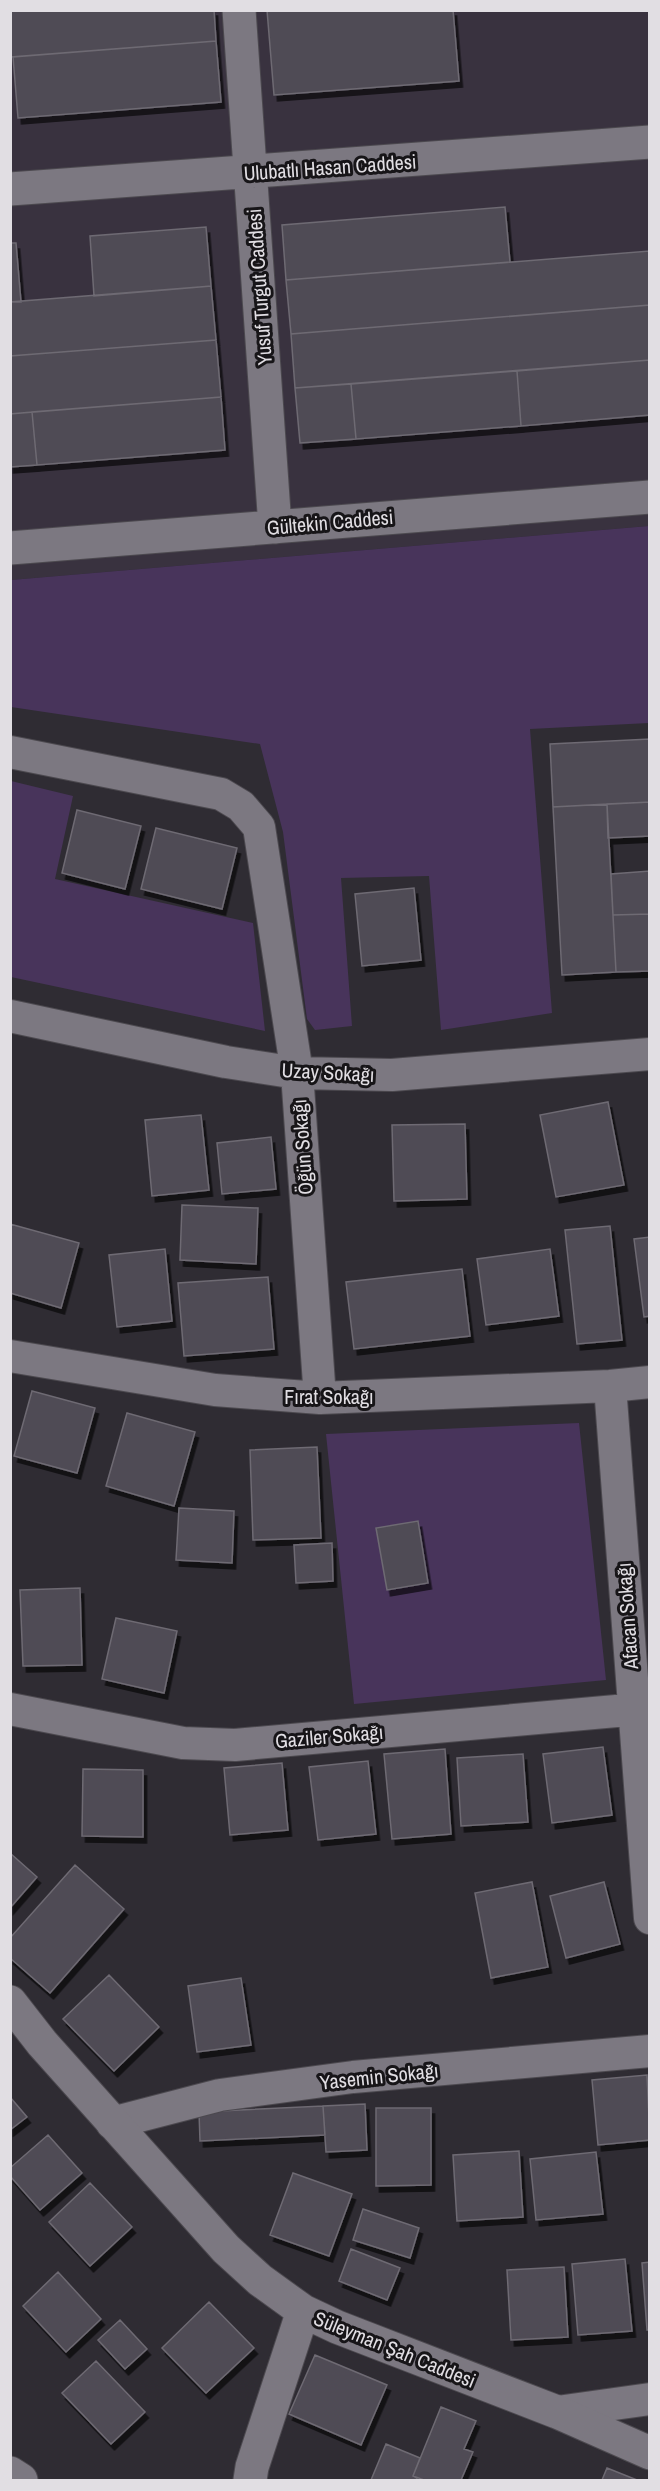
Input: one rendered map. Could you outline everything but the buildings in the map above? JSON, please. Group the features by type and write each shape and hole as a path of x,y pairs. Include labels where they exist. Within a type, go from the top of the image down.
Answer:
{"street":[{"name":"Yusuf Turgut Caddesi","path":"239,10 275,527"},
{"name":"Ulubatlı Hasan Caddesi","path":"10,189 650,142"},
{"name":"Gültekin Caddesi","path":"10,548 650,497"},
{"name":"Öğün Sokağı","path":"10,752 221,794 241,806 259,827 297,1073 320,1398"},
{"name":"Uzay Sokağı","path":"10,1016 226,1062 297,1073 392,1075 650,1054"},
{"name":"Fırat Sokağı","path":"10,1356 215,1390 320,1398 610,1386 650,1382"},
{"name":"Afacan Sokağı","path":"610,1386 642,1709 650,1918"},
{"name":"Gaziler Sokağı","path":"10,1709 183,1743 235,1744 642,1709"},
{"name":"Süleyman Şah Caddesi","path":"10,2002 42,2043 226,2249 260,2280 303,2311 337,2327 557,2412 650,2453"},
{"name":"Yasemin Sokağı","path":"112,2123 220,2095 309,2083 650,2051"},
{"path":"248,2476 303,2311"},
{"path":"557,2412 650,2399"},
{"path":"10,2473 21,2481"}],"shaded area":[{"path":"11,11 649,11 649,526 11,580"},
{"path":"649,526 649,723 530,729 552,1013 441,1030 429,876 341,878 352,1026 315,1030 307,1019 283,832 260,744 11,707 11,580"},
{"path":"11,781 73,796 55,879 253,923 265,1031 11,977"},
{"path":"579,1423 606,1680 354,1704 326,1434"}]}
